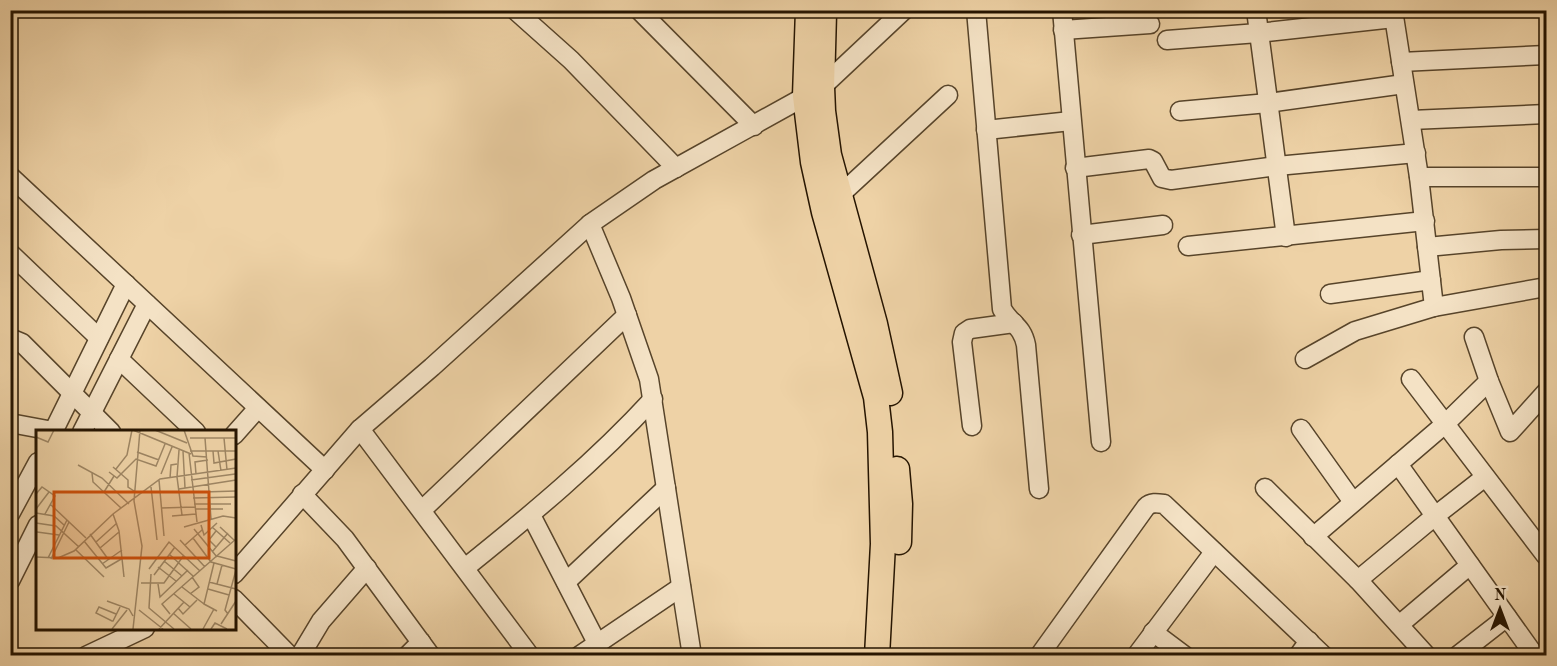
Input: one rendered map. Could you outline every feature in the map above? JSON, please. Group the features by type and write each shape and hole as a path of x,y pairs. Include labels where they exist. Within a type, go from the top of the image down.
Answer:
{"main road":[{"path":"808,10 813,91 813,162 824,212 876,397 883,480 883,544 877,656"},
{"path":"825,10 813,91 823,111 829,155 889,383 900,504 893,656"}],"street":[{"path":"515,10 571,60 676,168"},
{"path":"639,10 754,126"},
{"path":"238,561 319,473 325,470 360,429 590,225 654,180 813,91 904,10"},
{"path":"976,10 1002,309 1023,333 1026,345 1039,489"},
{"path":"1062,10 1101,442"},
{"path":"1256,10 1286,237"},
{"path":"1167,40 1258,33 1394,14 1416,153 1434,307"},
{"path":"1063,30 1150,24"},
{"path":"1401,62 1546,55"},
{"path":"1180,111 1269,103 1404,84"},
{"path":"840,195 948,96"},
{"path":"1411,120 1546,114"},
{"path":"986,130 1071,121"},
{"path":"1075,168 1149,159 1162,178 1172,180 1277,166 1416,153"},
{"path":"10,176 325,470"},
{"path":"1419,177 1546,177"},
{"path":"1188,246 1425,221"},
{"path":"590,225 644,360 653,399 692,656"},
{"path":"1081,235 1163,225"},
{"path":"1427,247 1501,240 1546,239"},
{"path":"10,253 99,338"},
{"path":"1330,294 1431,280"},
{"path":"54,430 126,284"},
{"path":"1305,359 1355,331 1434,307 1546,287"},
{"path":"83,430 147,304"},
{"path":"422,510 627,315"},
{"path":"972,426 962,342 964,333 970,329 1014,322"},
{"path":"10,338 22,344 109,430"},
{"path":"1474,338 1510,432 1546,392"},
{"path":"119,359 194,430"},
{"path":"1411,379 1546,556"},
{"path":"1312,537 1445,424 1489,381"},
{"path":"465,568 531,515 653,399"},
{"path":"236,433 258,408"},
{"path":"10,423 43,430"},
{"path":"360,429 530,656"},
{"path":"1301,429 1353,502"},
{"path":"1398,464 1535,656"},
{"path":"10,514 36,466"},
{"path":"1358,580 1485,477"},
{"path":"566,582 666,488"},
{"path":"1265,488 1358,580 1427,656"},
{"path":"302,494 345,539 426,649 407,656"},
{"path":"1039,656 1100,568 1149,504 1164,504 1324,656"},
{"path":"531,515 597,643"},
{"path":"10,581 36,529"},
{"path":"1137,656 1214,552"},
{"path":"1399,625 1470,565"},
{"path":"300,656 321,621 367,568"},
{"path":"579,656 681,586"},
{"path":"236,601 290,656"},
{"path":"1457,656 1507,617"},
{"path":"86,656 141,630"},
{"path":"1153,632 1185,656"},
{"path":"1298,656 1309,640"}]}
